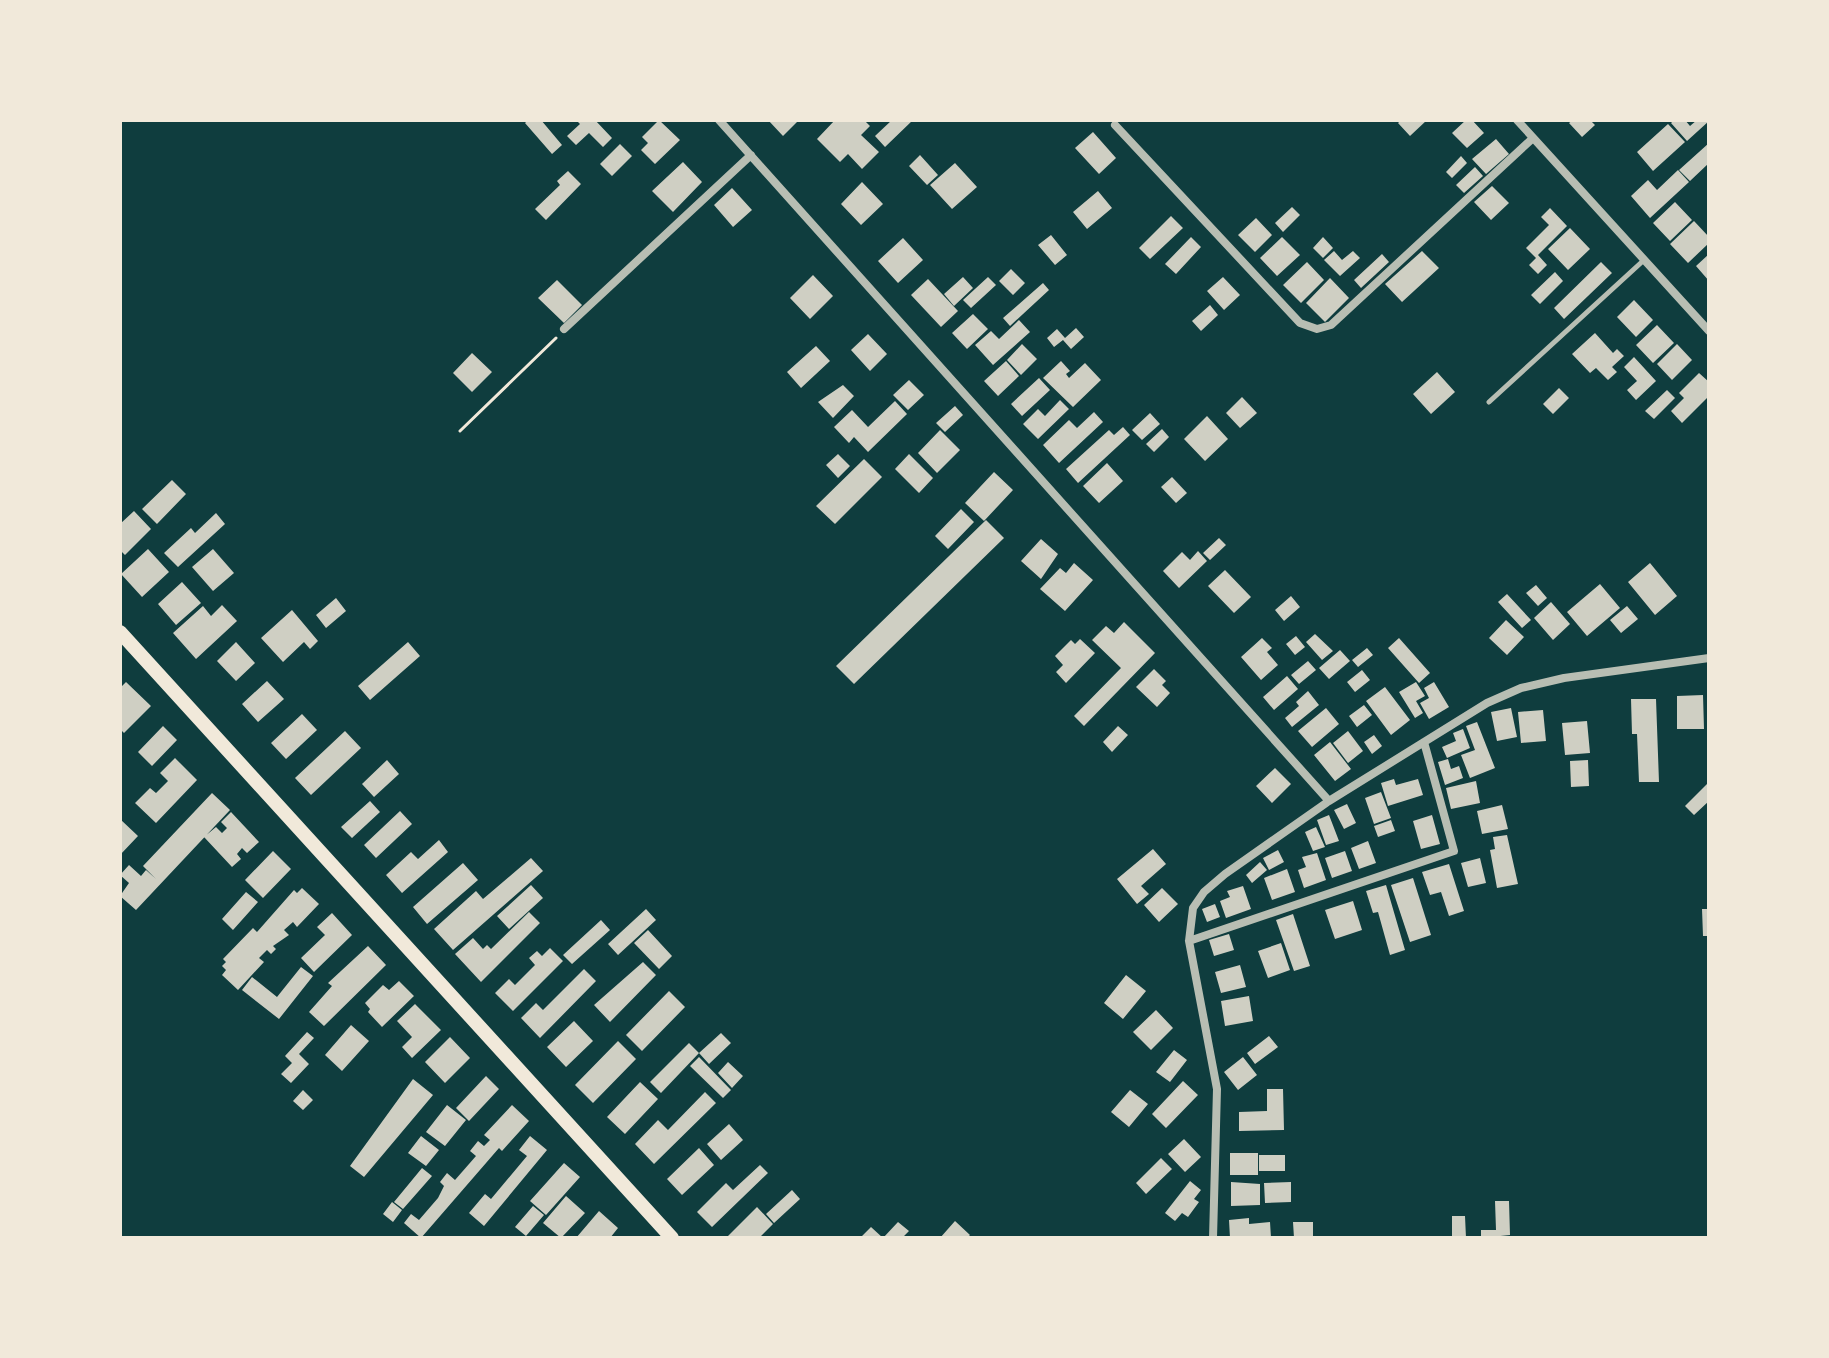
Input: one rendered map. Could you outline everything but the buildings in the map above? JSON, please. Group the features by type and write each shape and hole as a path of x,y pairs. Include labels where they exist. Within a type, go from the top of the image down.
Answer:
{"main road":[{"path":"120,632 672,1238"}],"street":[{"path":"719,120 1329,801"},
{"path":"1517,120 1709,331"},
{"path":"1115,125 1300,323 1317,329 1331,325 1533,138"},
{"path":"564,329 751,155"},
{"path":"1213,1238 1217,1089 1189,941 1190,918 1204,892 1329,801 1487,703 1521,688 1709,658"},
{"path":"1189,941 1454,851 1424,742"}],"lane":[{"path":"1489,402 1644,260"}],"path":[{"path":"460,431 564,329"}]}
